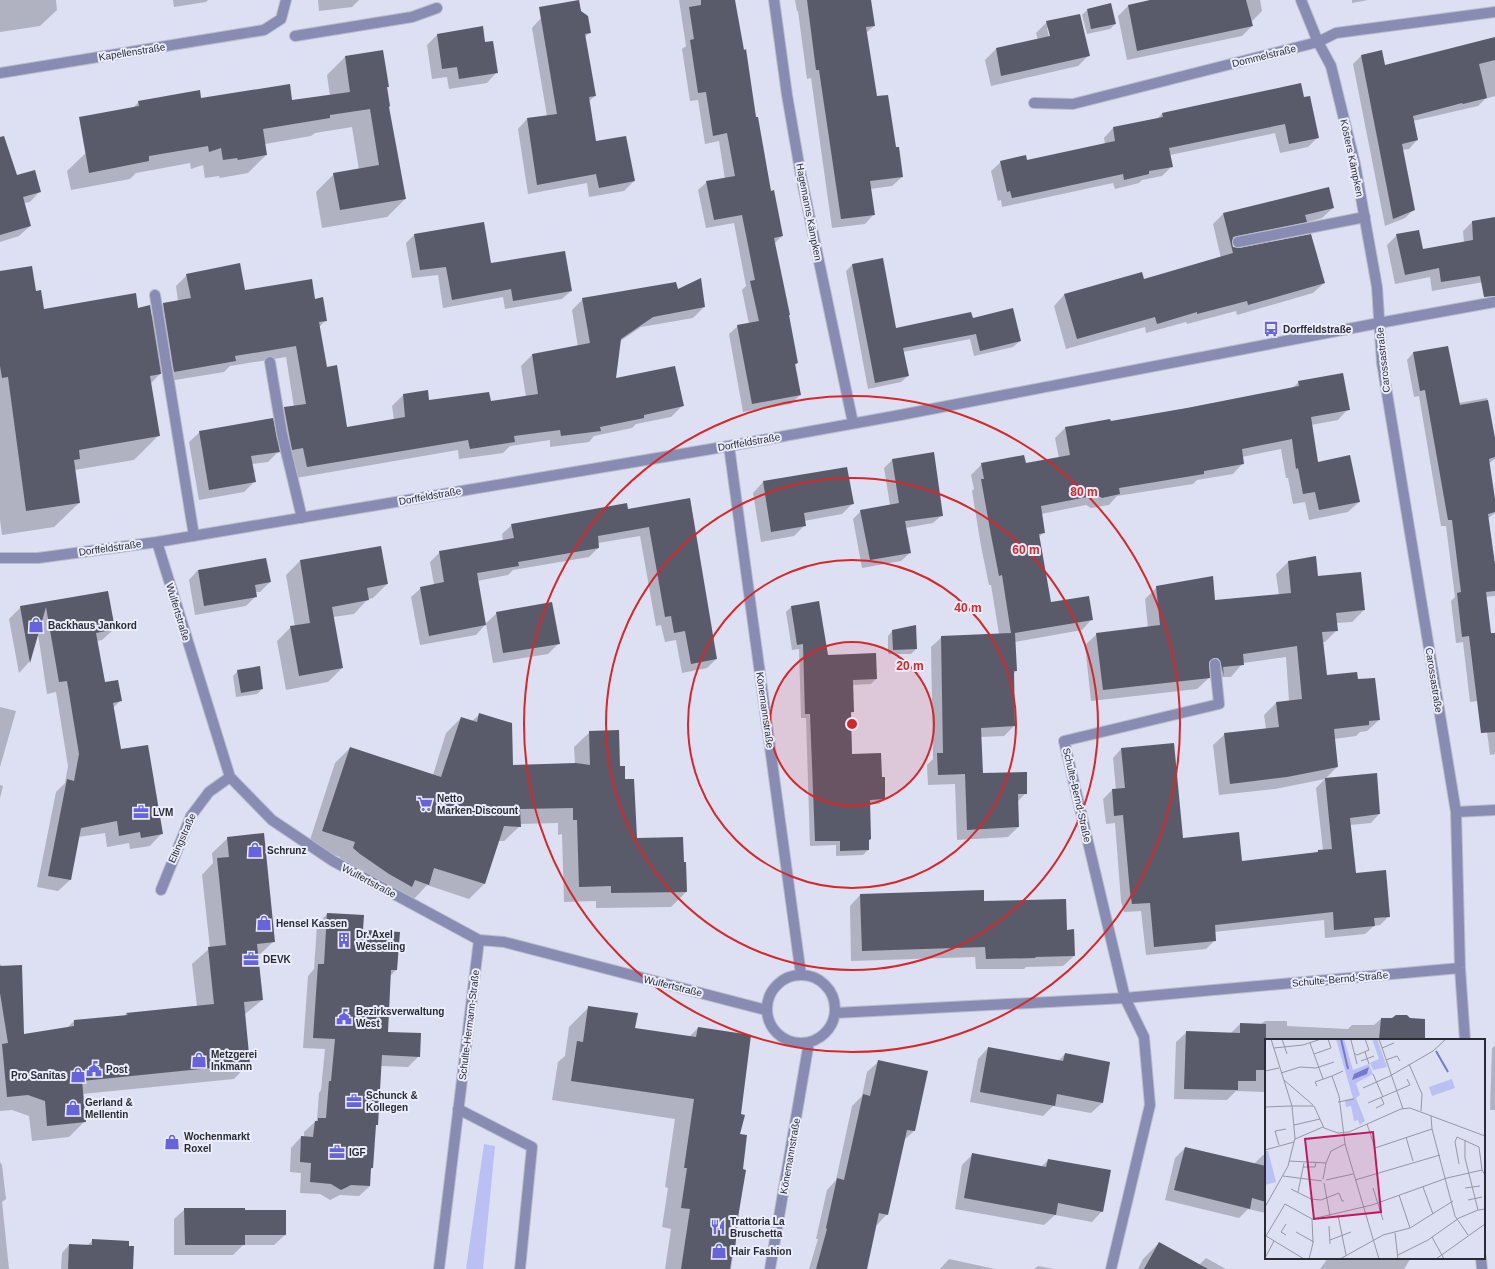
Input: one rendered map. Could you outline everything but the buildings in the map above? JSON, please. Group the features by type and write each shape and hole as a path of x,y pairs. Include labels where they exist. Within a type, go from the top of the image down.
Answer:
{"street":[{"name":"Kapellenstraße","path":"0,73 264,30 281,19 286,0"},
{"name":"Hagemanns Kämpken","path":"774,0 787,94 803,184 853,423"},
{"name":"Kösters Kämpken","path":"1301,0 1318,42 1331,66 1355,164 1377,287 1379,322"},
{"path":"295,36 412,17 438,8"},
{"name":"Dommelstraße","path":"1034,103 1073,104 1318,42 1336,33 1495,12"},
{"path":"1238,242 1365,217"},
{"path":"156,295 194,536"},
{"name":"Dorffeldstraße","path":"0,558 38,558 157,542 730,446 1379,322 1495,302"},
{"name":"Carossastraße","path":"1379,322 1382,363 1456,812 1460,968 1465,1039"},
{"path":"270,362 282,434 302,518"},
{"name":"Könemannstraße","path":"730,446 801,975"},
{"name":"Wulfertstraße","path":"157,542 230,777 272,820 333,861 479,940 504,942 766,1010"},
{"name":"Schulte-Bernd-Straße","path":"1111,1269 1150,1105 1144,1036 1125,998 1064,740 1219,704 1215,664"},
{"name":"Eltingstraße","path":"161,890 191,816 209,792 230,777"},
{"path":"1456,812 1495,810"},
{"name":"Schulte-Hermann-Straße","path":"438,1269 479,940"},
{"name":"Schulte-Bernd-Straße","path":"835,1013 1125,998 1460,968"},
{"path":"801,975 815,978 826,986 834,998 835,1013 827,1032 819,1038 809,1042 798,1043 788,1041 778,1035 771,1026 766,1010 769,998 778,983 789,977 801,975"},
{"name":"Könemannstraße","path":"770,1269 809,1042"},
{"path":"458,1109 532,1147 520,1269"},
{"path":"1481,1259 1482,1269"}],"shaded area":[{"path":"484,1144 495,1146 483,1269 466,1269"}],"place":[{"name":"Dorffeldstraße","path":"1271,329"},
{"name":"Backhaus Jankord","path":"36,625"},
{"name":"Netto Marken-Discount","path":"425,804"},
{"name":"LVM","path":"141,812"},
{"name":"Schrunz","path":"255,850"},
{"name":"Hensel Kassen","path":"264,923"},
{"name":"Dr. Axel Wesseling","path":"344,940"},
{"name":"DEVK","path":"251,959"},
{"name":"Bezirksverwaltung West","path":"344,1017"},
{"name":"Metzgerei Inkmann","path":"199,1060"},
{"name":"Post","path":"94,1069"},
{"name":"Pro Sanitas","path":"78,1075"},
{"name":"Schunck & Kollegen","path":"354,1101"},
{"name":"Gerland & Mellentin","path":"73,1108"},
{"name":"Wochenmarkt Roxel","path":"172,1142"},
{"name":"IGF","path":"337,1152"},
{"name":"Trattoria La Bruschetta","path":"718,1227"},
{"name":"Hair Fashion","path":"719,1251"}]}
